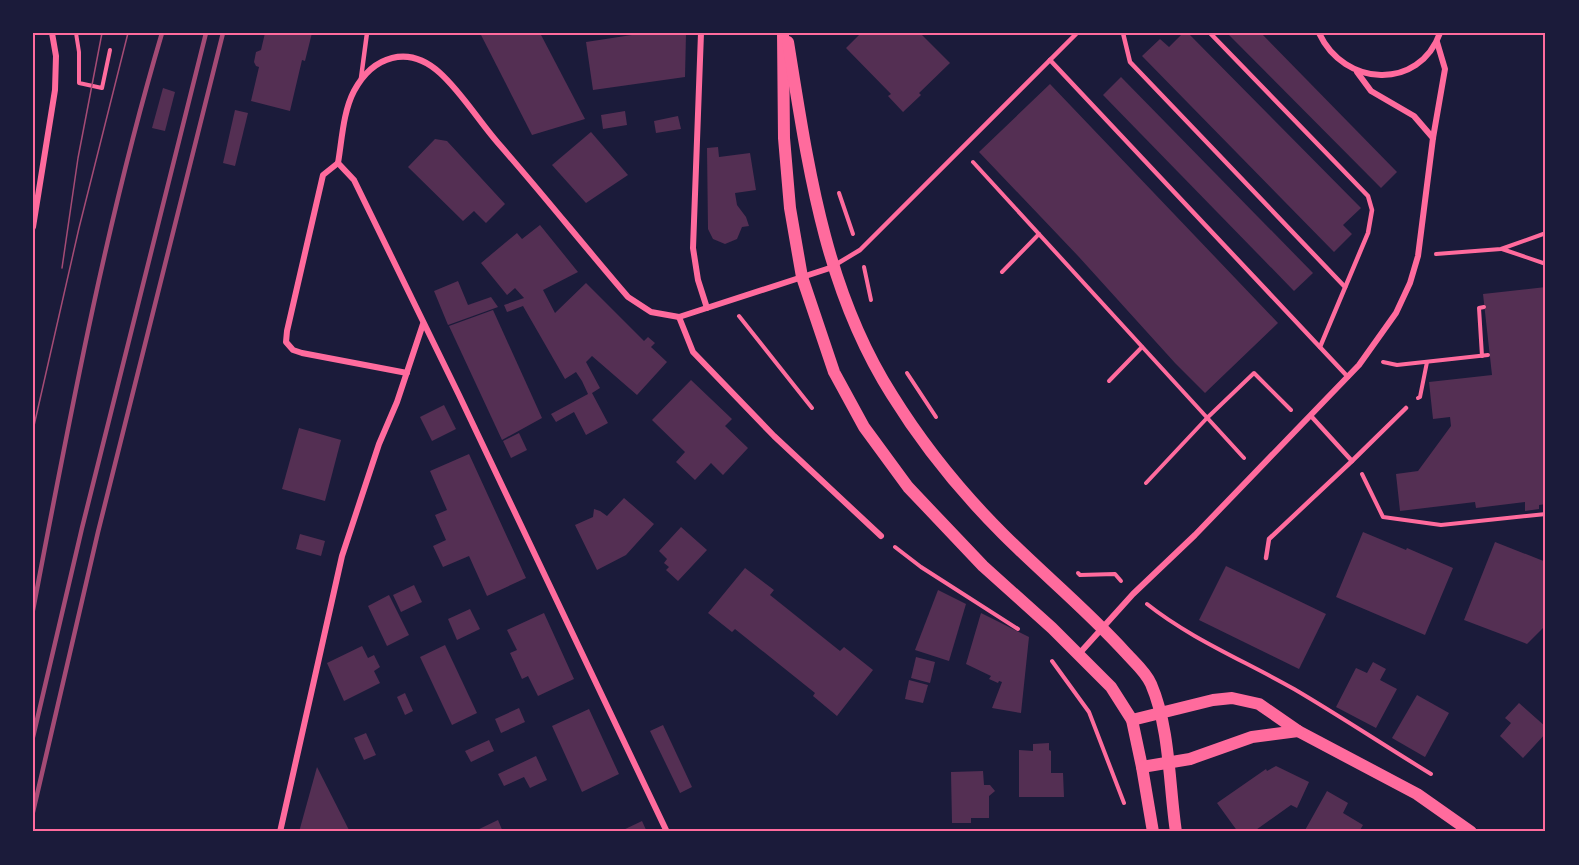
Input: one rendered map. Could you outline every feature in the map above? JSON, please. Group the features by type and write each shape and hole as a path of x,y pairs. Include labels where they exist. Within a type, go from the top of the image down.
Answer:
{"main road":[{"path":"785,33 782,96 789,197 802,277 834,372 864,427 908,487 976,559 1052,628 1111,687 1132,720 1153,832"},
{"path":"785,33 806,147 833,267 846,308 867,354 891,395 960,488 1003,534 1103,627 1150,681 1160,712 1176,832"},
{"path":"1132,720 1232,698 1259,704 1298,730 1417,794 1471,832"},
{"path":"1142,767 1190,759 1251,737 1298,730"}],"street":[{"path":"33,227 55,90 56,56 52,33"},
{"path":"701,33 693,248 698,280 707,308"},
{"path":"1318,33 1325,47 1339,62 1357,72 1375,76 1393,74 1411,68 1426,57 1437,42 1440,33"},
{"path":"1078,655 1133,594 1257,472 1365,359 1396,313 1410,283 1418,256 1433,138 1445,69 1437,42"},
{"path":"407,373 302,353 293,350 286,342 323,175 338,163 353,93 375,66 390,57 404,56 427,63 453,85 490,134 628,297 651,312 680,317 833,267"},
{"path":"1357,72 1371,91 1414,116 1433,138"},
{"path":"338,163 354,180 667,832"},
{"path":"680,317 693,352 774,436 881,536"},
{"path":"280,832 342,556 379,444 398,402 423,324"}],"lane":[{"path":"361,81 367,33"},
{"path":"833,267 860,250 1077,33"},
{"path":"1123,33 1130,62 1345,287"},
{"path":"1210,33 1368,196 1372,210 1368,233 1320,347"},
{"path":"1050,60 1348,377"},
{"path":"1266,558 1269,539 1406,408"},
{"path":"1311,416 1352,461"}],"path":[{"path":"76,33 79,52 79,83 102,88 110,50"},
{"path":"960,148 1257,472"},
{"path":"1418,256 1501,249 1546,233"},
{"path":"1002,272 1039,234"},
{"path":"1501,249 1546,264"},
{"path":"860,250 873,309"},
{"path":"727,301 812,408"},
{"path":"1482,356 1479,308 1484,307"},
{"path":"1109,381 1142,348"},
{"path":"1365,359 1397,365 1488,355"},
{"path":"1406,408 1420,397 1427,362"},
{"path":"901,364 939,422"},
{"path":"1146,483 1207,418 1254,373 1304,423"},
{"path":"1352,461 1366,478 1383,517 1441,525 1546,514"},
{"path":"881,536 921,567 1019,630"},
{"path":"1073,569 1080,575 1114,574 1133,594 1160,614 1294,689 1431,774"},
{"path":"1051,660 1089,712 1128,813"}],"building":[{"path":"265,33 312,33 305,61 302,60 290,111 251,101 259,67 254,62 256,52 261,50"},
{"path":"480,33 540,33 585,119 532,135"},
{"path":"645,33 686,33 685,77 593,90 586,42"},
{"path":"861,33 920,33 950,63 903,112 888,96 891,94 846,48"},
{"path":"1183,33 1188,33 1361,208 1343,225 1352,234 1334,252 1142,56 1160,39 1169,47"},
{"path":"1227,33 1261,33 1397,172 1381,188"},
{"path":"1121,77 1313,273 1294,291 1103,95"},
{"path":"1050,84 1278,323 1205,393 979,152"},
{"path":"163,88 175,92 165,131 152,128"},
{"path":"235,110 248,113 235,166 223,163"},
{"path":"625,111 627,125 603,129 601,115"},
{"path":"678,116 681,129 656,133 654,121"},
{"path":"591,132 628,175 586,203 552,165"},
{"path":"435,139 447,141 505,204 486,223 474,211 463,221 408,167"},
{"path":"718,147 719,157 750,153 756,190 735,193 737,205 746,217 749,226 742,227 737,239 725,244 713,239 708,229 707,148"},
{"path":"540,225 578,272 543,290 555,313 586,283 644,341 648,337 655,343 651,347 667,362 637,395 592,356 586,362 600,388 592,393 608,423 586,435 574,412 556,422 551,414 588,394 582,381 576,372 565,379 523,306 507,312 504,305 524,298 515,288 507,295 481,263 517,233 522,239"},
{"path":"458,281 468,305 491,297 498,307 448,325 434,291"},
{"path":"1546,287 1546,504 1539,505 1539,509 1525,511 1525,502 1476,508 1475,502 1400,511 1396,474 1418,471 1451,426 1450,417 1433,419 1429,382 1492,375 1483,294"},
{"path":"493,310 542,418 502,440 449,326"},
{"path":"691,380 732,419 725,426 748,448 723,475 711,463 695,480 676,462 685,452 652,420"},
{"path":"444,405 456,429 432,441 420,417"},
{"path":"299,428 341,440 325,501 282,489"},
{"path":"519,433 527,450 511,458 503,441"},
{"path":"469,454 526,578 487,596 469,556 443,567 433,546 446,540 435,515 447,510 430,471"},
{"path":"624,498 654,524 626,555 597,570 575,525 593,517 594,509 607,516"},
{"path":"681,527 707,550 678,581 666,570 669,567 664,563 667,559 659,551"},
{"path":"1363,532 1453,568 1425,635 1336,597"},
{"path":"300,534 325,541 321,556 296,549"},
{"path":"1495,542 1546,562 1546,625 1527,644 1464,620"},
{"path":"1226,566 1326,614 1299,669 1199,620"},
{"path":"745,568 774,590 770,595 840,651 844,647 873,670 837,716 813,696 815,693 735,629 732,632 708,613"},
{"path":"414,585 422,602 401,612 393,595"},
{"path":"938,590 966,604 949,661 915,650"},
{"path":"389,595 409,635 387,646 368,606"},
{"path":"470,609 480,629 457,640 448,619"},
{"path":"544,613 574,679 538,696 528,676 522,679 510,653 517,650 507,630"},
{"path":"981,613 1029,637 1021,713 992,708 1002,682 998,683 989,679 991,676 966,664"},
{"path":"445,645 477,713 452,725 420,657"},
{"path":"362,646 368,658 374,655 380,667 374,671 380,683 344,701 327,663"},
{"path":"916,657 935,662 930,683 911,678"},
{"path":"1373,662 1386,669 1380,680 1397,689 1376,728 1336,707 1356,668 1367,673"},
{"path":"909,680 928,685 923,703 905,699"},
{"path":"405,693 413,711 405,715 397,697"},
{"path":"1417,695 1449,713 1425,757 1392,738"},
{"path":"1519,703 1546,727 1546,733 1523,758 1500,736 1511,723 1505,718"},
{"path":"519,708 525,722 501,733 495,719"},
{"path":"589,709 619,774 582,792 552,726"},
{"path":"663,725 692,787 680,793 650,731"},
{"path":"366,733 376,755 364,760 354,738"},
{"path":"489,740 494,751 471,762 465,751"},
{"path":"1049,743 1051,773 1063,773 1064,797 1019,797 1019,750 1033,751 1033,744"},
{"path":"536,756 547,780 530,788 524,777 504,786 498,774"},
{"path":"1276,766 1309,782 1297,808 1291,805 1253,832 1238,832 1217,803 1266,769 1267,771"},
{"path":"317,767 350,832 299,832"},
{"path":"983,771 984,785 990,785 995,791 989,796 989,818 971,818 971,823 952,823 951,772"},
{"path":"1327,791 1348,803 1343,813 1363,825 1359,832 1304,832"},
{"path":"498,820 503,832 473,832"},
{"path":"642,821 647,832 619,832"}],"tram line":[{"path":"62,268 78,158 102,33"},
{"path":"33,430 79,228 128,33"}],"railway":[{"path":"33,610 75,392 106,247 162,33"},
{"path":"33,737 82,528 206,33"},
{"path":"33,812 98,532 223,33"}]}
